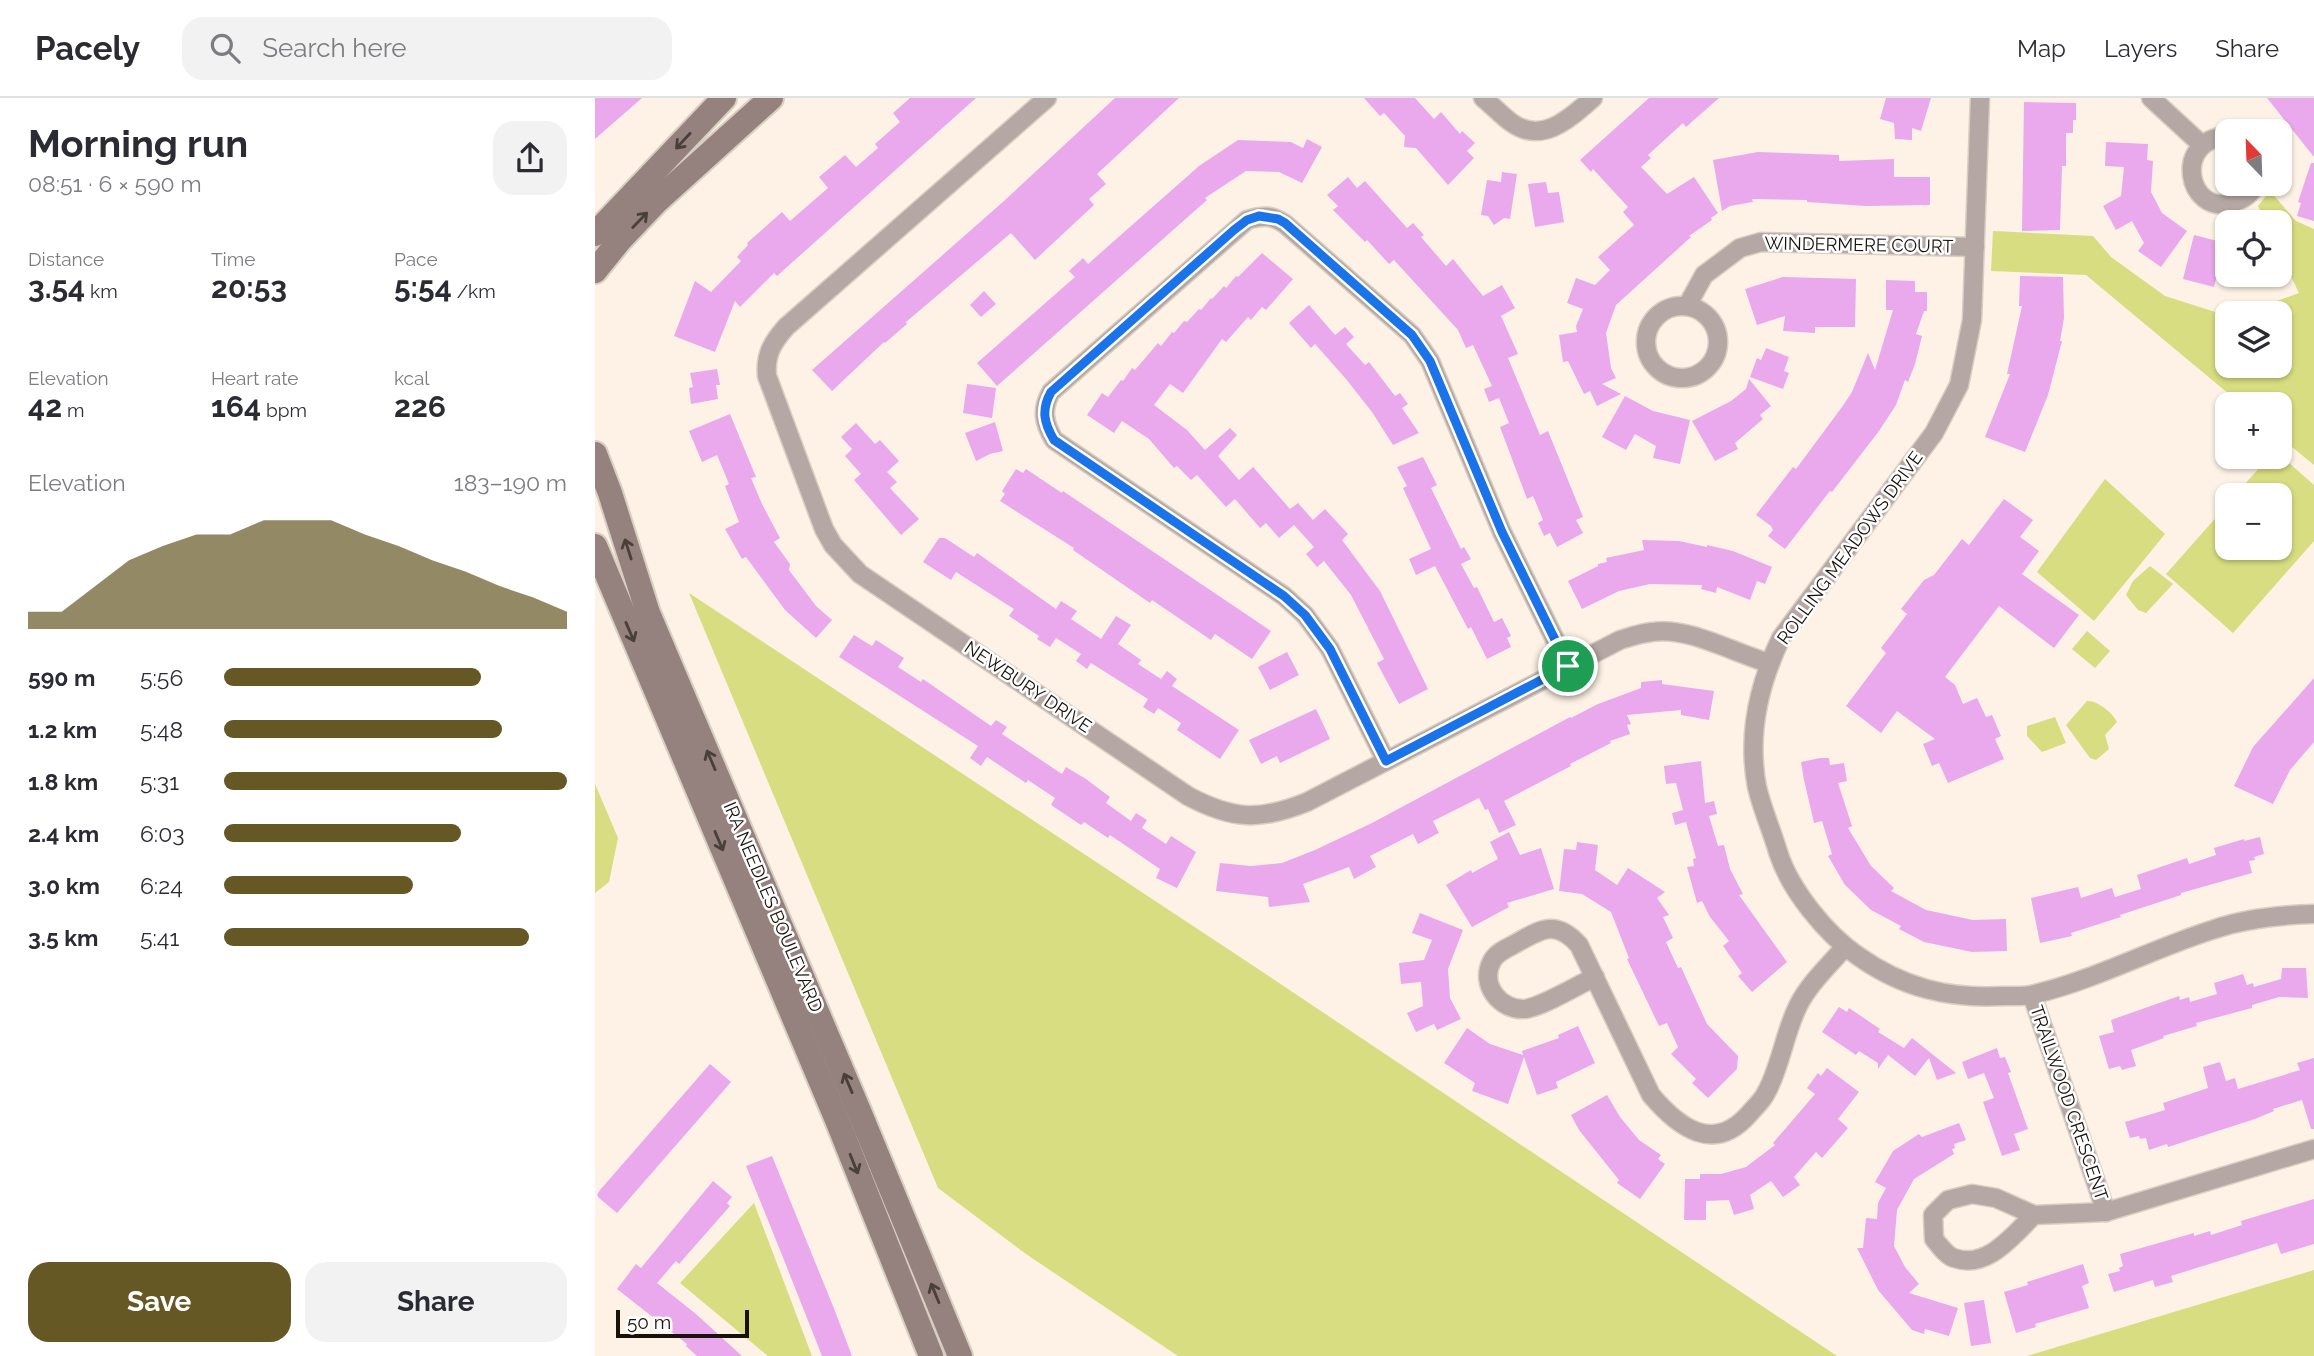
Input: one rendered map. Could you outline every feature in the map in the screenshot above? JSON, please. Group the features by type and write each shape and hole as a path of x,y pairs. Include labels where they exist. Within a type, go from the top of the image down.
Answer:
{"main road":[{"path":"595,234 724,98"},
{"path":"595,271 657,201 771,98"},
{"name":"IRA NEEDLES BOULEVARD","path":"595,454 648,613 961,1356"},
{"name":"IRA NEEDLES BOULEVARD","path":"595,546 837,1120 931,1356"}],"street":[{"name":"NEWBURY DRIVE","path":"1047,98 786,327 772,343 766,360 767,376 824,528 833,545 860,574 1205,804 1224,812 1261,816 1283,812 1307,802 1620,640 1653,631 1677,632 1769,663"},
{"path":"1483,98 1514,125 1537,131 1562,125 1593,98"},
{"name":"ROLLING MEADOWS DRIVE","path":"1980,98 1972,320 1959,385 1934,433 1781,638 1769,663 1757,707 1752,745 1758,788 1783,865 1812,912 1845,947 1883,974 1943,994 1991,997 2032,995 2216,928 2275,915 2314,914"},
{"path":"2151,98 2202,145"},
{"path":"2215,138 2202,145 2195,155 2191,168 2192,180 2197,190 2205,198 2225,205 2247,196"},
{"path":"1386,761 1330,649 1305,615 1284,596 1054,440 1046,427 1045,402 1051,392 1247,220 1270,216 1285,223 1412,335 1421,346 1430,361 1502,532 1568,666"},
{"name":"WINDERMERE COURT","path":"1687,306 1704,275 1740,248 1761,242 1975,247"},
{"path":"1687,306 1708,316 1716,326 1719,346 1716,358 1708,369 1697,376 1680,379 1667,376 1655,367 1646,347 1646,338 1658,315 1669,308 1687,306"},
{"path":"1595,977 1528,1009 1513,1009 1501,1003 1494,995 1489,982 1491,962 1498,953 1539,930 1549,928 1571,936 1579,945 1595,977 1651,1095 1666,1112 1690,1129 1709,1135 1723,1135 1739,1126 1766,1094 1798,1005 1845,947"},
{"name":"TRAILWOOD CRESCENT","path":"2032,995 2106,1212"},
{"name":"TRAILWOOD CRESCENT","path":"2034,1215 1992,1254 1971,1260 1952,1258 1934,1239 1933,1215 1948,1200 1972,1194 1996,1198 2034,1215 2106,1212 2314,1149"}],"green space":[{"path":"2266,196 2274,196 2286,210 2260,210 2258,206"},
{"path":"2292,216 2314,229 2314,465 2292,447 2292,392 2227,392 2086,275 1991,271 1993,231 2093,236 2111,257 2165,296 2215,312 2215,378 2292,378 2292,301 2277,301 2299,293 2292,279"},
{"path":"2292,466 2314,485 2314,541 2233,633 2166,574 2215,519 2215,560 2292,560 2292,483 2246,483 2258,469 2292,469"},
{"path":"2105,479 2165,534 2094,621 2037,572"},
{"path":"2150,566 2173,584 2146,613 2138,610 2126,595 2133,581"},
{"path":"689,593 1837,1356 1178,1356 1026,1254 938,1188"},
{"path":"2087,631 2110,651 2095,668 2072,649"},
{"path":"2087,701 2104,708 2117,722 2105,735 2109,749 2096,760 2090,758 2066,725"},
{"path":"2055,717 2066,743 2042,752 2027,736 2027,726"},
{"path":"595,784 618,838 609,882 595,893"},
{"path":"754,1203 812,1356 768,1356 680,1283"},
{"path":"2314,1270 2314,1356 2027,1356"}],"building":[{"path":"595,98 642,98 595,139"},
{"path":"910,98 976,98 777,276 774,273 740,307 735,301 715,352 674,336 695,281 711,292 741,261 737,257 747,243 782,212 790,221 828,188 819,177 845,155 856,167 878,148 875,144 900,122 893,113"},
{"path":"1115,98 1179,98 1097,174 1106,184 1089,199 1094,205 1035,260 1011,233 906,322 907,324 832,391 812,370 1004,201"},
{"path":"1364,98 1415,98 1434,119 1441,112 1460,134 1462,131 1475,143 1467,151 1474,158 1448,185 1416,148 1404,147 1405,136 1384,113 1380,116"},
{"path":"1649,98 1719,98 1686,127 1683,123 1648,155 1651,158 1641,167 1667,194 1694,177 1718,213 1689,236 1691,237 1616,305 1606,333 1611,368 1616,378 1602,384 1621,394 1597,406 1590,391 1584,394 1568,361 1563,362 1559,335 1577,332 1576,326 1583,309 1567,303 1576,278 1595,285 1610,270 1598,257 1634,225 1623,212 1628,207 1593,169 1591,172 1580,160"},
{"path":"1886,98 1931,98 1921,131 1912,128 1912,140 1895,139 1894,123 1880,119"},
{"path":"2267,98 2314,98 2314,157 2293,131 2293,119 2284,119"},
{"path":"2024,102 2076,103 2073,133 2066,133 2060,230 2022,231"},
{"path":"1307,139 1322,147 1302,183 1279,172 1246,171 1205,198 1207,200 997,386 977,363 1075,277 1069,271 1083,258 1088,264 1199,166 1238,140 1291,142 1303,148"},
{"path":"2106,142 2148,144 2147,160 2153,161 2151,192 2162,213 2187,231 2161,267 2138,251 2144,243 2132,221 2116,230 2103,206 2121,196 2124,167 2105,166"},
{"path":"1758,152 1839,155 1839,161 1894,159 1894,177 1930,177 1930,205 1865,206 1807,200 1752,199 1753,202 1730,206 1722,211 1713,160"},
{"path":"2311,163 2314,163 2314,221 2297,216 2301,203 2298,202"},
{"path":"1502,172 1517,174 1510,219 1504,218 1494,225 1488,216 1481,215 1487,180 1501,182"},
{"path":"1348,177 1357,188 1365,181 1407,228 1413,223 1424,235 1421,237 1446,266 1453,259 1483,296 1502,285 1515,308 1501,316 1518,354 1508,358 1540,435 1548,431 1583,517 1576,520 1583,533 1557,547 1550,533 1544,536 1538,523 1543,520 1533,496 1527,499 1500,427 1509,423 1499,398 1489,402 1484,389 1492,386 1473,345 1466,348 1458,330 1394,260 1389,264 1333,210 1338,206 1327,195"},
{"path":"1546,182 1548,193 1559,192 1564,222 1535,227 1528,184"},
{"path":"2194,235 2215,240 2214,287 2183,279"},
{"path":"1262,253 1293,279 1266,310 1262,307 1251,320 1248,317 1226,342 1222,339 1183,393 1170,384 1154,405 1187,430 1205,450 1230,428 1237,435 1218,456 1239,480 1253,467 1290,509 1298,503 1313,520 1325,509 1348,534 1342,540 1380,591 1428,689 1399,704 1377,663 1384,659 1351,595 1324,561 1317,567 1306,554 1314,547 1294,525 1279,538 1266,523 1260,528 1235,499 1226,507 1197,475 1191,480 1177,466 1174,468 1149,439 1122,421 1114,433 1087,415 1102,393 1108,397 1158,343 1161,346 1172,332 1201,310"},
{"path":"2020,276 2063,277 2062,341 2048,395 2025,452 1985,437 2010,374 2007,374 2022,306 2019,306"},
{"path":"1783,277 1856,279 1855,327 1815,327 1815,333 1783,331 1785,316 1757,325 1745,289"},
{"path":"1886,280 1915,281 1915,292 1927,292 1927,311 1924,311 1916,334 1922,336 1915,364 1908,382 1905,380 1896,405 1879,431 1785,549 1768,536 1773,530 1771,526 1756,515 1793,467 1796,469 1842,407 1852,392 1868,353 1875,370 1893,310 1886,310"},
{"path":"984,291 996,304 981,317 970,305"},
{"path":"1309,305 1335,335 1345,327 1354,337 1346,344 1365,365 1369,362 1395,396 1400,393 1408,404 1402,408 1419,433 1393,445 1346,379 1315,344 1311,348 1289,323"},
{"path":"1766,348 1789,357 1784,371 1789,373 1783,389 1750,377 1757,358 1761,360"},
{"path":"717,369 720,385 716,385 718,399 691,404 689,388 693,387 690,373"},
{"path":"1749,379 1771,406 1760,415 1763,419 1735,443 1738,449 1715,461 1692,421 1731,401 1746,389"},
{"path":"967,384 996,388 992,418 963,413"},
{"path":"1625,396 1653,411 1690,420 1680,464 1653,458 1656,446 1635,434 1626,450 1602,437"},
{"path":"730,414 756,477 751,478 780,538 774,542 790,564 789,570 816,606 832,620 816,638 785,610 746,557 742,559 725,529 739,522 725,486 729,484 717,455 702,462 689,431"},
{"path":"995,422 1003,451 976,461 965,433"},
{"path":"856,423 875,444 880,440 899,461 887,472 897,482 890,488 919,519 901,535 854,480 861,474 845,456 852,449 841,437"},
{"path":"1423,457 1437,485 1431,488 1461,549 1464,547 1471,559 1461,564 1474,588 1477,587 1494,622 1502,618 1511,636 1507,638 1511,647 1487,659 1435,566 1416,575 1409,559 1431,549 1403,488 1407,486 1397,467"},
{"path":"1016,469 1023,473 1026,469 1062,493 1063,491 1271,631 1252,659 1215,634 1211,640 1152,600 1150,603 1073,550 1074,548 1000,501 1005,494 1002,491"},
{"path":"2004,499 2033,520 2020,537 2039,551 2022,574 2079,615 2054,648 1999,606 1945,677 1955,685 1963,704 1977,698 1986,717 1992,715 2001,736 1995,739 2004,759 1948,783 1939,763 1932,766 1923,744 1935,739 1897,711 1881,733 1846,706 1886,653 1881,648 1907,614 1901,609 1924,580 1934,575 1962,539 1969,545"},
{"path":"939,538 945,538 974,557 977,553 1056,609 1061,601 1077,611 1071,619 1101,639 1116,616 1131,625 1118,644 1141,660 1138,664 1161,679 1167,671 1177,679 1172,686 1239,730 1220,759 1177,730 1181,723 1158,708 1154,714 1143,707 1148,699 1091,663 1087,669 1076,661 1081,654 1056,638 1050,647 1037,639 1039,636 1009,616 1014,609 956,572 951,580 923,562"},
{"path":"1642,540 1707,545 1733,551 1772,567 1765,584 1757,581 1750,600 1717,587 1716,593 1701,589 1702,585 1650,584 1619,591 1582,609 1568,581 1598,564 1607,562 1606,558 1644,550"},
{"path":"854,635 872,646 876,640 904,658 898,667 921,682 923,679 991,726 996,720 1007,727 1002,734 1062,774 1066,767 1086,779 1110,797 1106,803 1131,821 1136,813 1147,820 1142,828 1166,844 1171,836 1196,852 1177,888 1156,878 1160,869 1110,835 1108,838 1084,822 1081,825 1051,805 1055,798 1028,780 1026,783 987,757 981,766 970,758 978,746 839,657"},
{"path":"1287,652 1299,675 1270,690 1258,667"},
{"path":"2314,678 2314,742 2290,770 2273,804 2234,786 2253,747"},
{"path":"1662,680 1662,684 1714,691 1709,720 1681,715 1681,710 1627,715 1631,724 1627,725 1630,734 1610,741 1611,743 1570,764 1571,766 1504,801 1516,825 1499,833 1488,809 1485,810 1479,798 1433,821 1439,833 1418,844 1413,834 1370,856 1376,867 1354,879 1349,867 1303,884 1310,902 1269,907 1268,897 1216,891 1220,863 1251,866 1282,863 1315,850 1372,823 1570,717 1641,688 1641,682"},
{"path":"1316,709 1330,739 1280,763 1277,756 1261,764 1249,740"},
{"path":"1829,758 1830,765 1844,763 1847,781 1838,783 1852,826 1848,828 1871,866 1894,888 1891,891 1926,910 1973,920 2006,919 2007,951 1972,952 1924,942 1871,910 1845,885 1828,856 1832,854 1822,821 1814,823 1804,780 1801,762"},
{"path":"1701,761 1705,803 1714,801 1717,814 1709,816 1718,846 1724,845 1730,869 1743,894 1739,895 1787,962 1752,992 1738,976 1742,973 1723,946 1729,941 1710,917 1702,901 1697,903 1687,867 1694,866 1693,859 1696,858 1686,822 1675,825 1672,813 1683,810 1676,783 1666,784 1664,766"},
{"path":"1509,832 1520,855 1541,848 1554,889 1507,903 1509,907 1472,927 1446,885 1471,870 1472,873 1498,859 1490,842"},
{"path":"2260,837 2264,854 2249,861 2252,873 2181,893 2071,933 2072,936 2040,943 2031,898 2078,887 2081,898 2112,888 2115,897 2141,889 2137,875 2187,858 2189,864 2216,855 2214,848"},
{"path":"1577,842 1598,845 1595,870 1617,885 1628,868 1665,892 1657,898 1669,915 1663,917 1673,938 1666,942 1678,968 1681,967 1707,1024 1738,1056 1737,1069 1708,1098 1692,1083 1696,1079 1671,1054 1678,1047 1667,1023 1659,1026 1627,959 1629,958 1611,912 1582,894 1559,891 1564,849 1576,850"},
{"path":"1420,913 1463,930 1448,969 1450,998 1461,1019 1437,1030 1434,1024 1416,1032 1407,1013 1423,1006 1421,982 1401,984 1399,963 1424,960 1432,940 1412,933"},
{"path":"2282,968 2306,968 2308,998 2279,997 2252,1005 2252,1008 2196,1023 2197,1026 2163,1036 2164,1038 2131,1050 2136,1066 2122,1070 2120,1066 2109,1069 2099,1036 2114,1032 2111,1020 2179,996 2180,1000 2189,997 2190,1002 2217,994 2214,983 2243,974 2247,985 2253,983 2254,987 2281,979"},
{"path":"1839,1007 1847,1012 1849,1008 1880,1029 1878,1032 1904,1048 1912,1038 1956,1073 1937,1080 1929,1058 1915,1076 1888,1055 1878,1069 1878,1063 1859,1051 1856,1055 1822,1032"},
{"path":"1578,1026 1595,1063 1556,1082 1558,1088 1537,1095 1524,1057 1508,1104 1472,1091 1475,1083 1444,1063 1467,1028 1490,1044 1523,1055 1522,1051 1559,1038 1558,1035"},
{"path":"1997,1048 2000,1058 2005,1057 2011,1072 2008,1073 2028,1129 2014,1134 2020,1150 2002,1156 1983,1102 1994,1098 1984,1073 1968,1079 1962,1062"},
{"path":"2314,1058 2314,1129 2311,1129 2302,1100 2273,1109 2274,1111 2255,1119 2168,1147 2167,1144 2149,1150 2146,1138 2130,1138 2125,1122 2165,1110 2163,1103 2208,1088 2203,1067 2220,1062 2226,1081 2235,1078 2238,1089 2300,1070 2297,1063"},
{"path":"710,1064 731,1082 617,1213 599,1198 597,1195 600,1190"},
{"path":"1827,1068 1859,1092 1838,1119 1848,1128 1822,1158 1816,1152 1794,1177 1800,1185 1783,1197 1771,1181 1750,1195 1754,1209 1734,1215 1729,1200 1706,1201 1706,1220 1684,1220 1685,1179 1700,1179 1700,1174 1721,1174 1746,1167 1775,1145 1773,1143 1815,1094 1807,1088 1818,1073 1821,1076"},
{"path":"1607,1095 1620,1117 1639,1140 1661,1155 1658,1159 1665,1164 1640,1199 1617,1183 1619,1180 1579,1130 1571,1115"},
{"path":"1959,1123 1966,1140 1954,1144 1954,1154 1914,1179 1897,1210 1894,1246 1905,1267 1919,1284 1909,1293 1958,1308 1949,1336 1925,1329 1924,1334 1912,1330 1878,1290 1857,1248 1863,1248 1866,1218 1877,1219 1878,1203 1886,1188 1875,1182 1893,1151 1919,1134 1922,1137"},
{"path":"772,1156 852,1356 822,1356 746,1166"},
{"path":"713,1181 732,1197 727,1203 730,1206 679,1264 676,1261 657,1283 742,1356 697,1356 687,1344 617,1289 636,1264 641,1268"},
{"path":"2314,1199 2314,1244 2281,1254 2277,1243 2171,1276 2173,1282 2155,1287 2153,1280 2114,1292 2108,1274 2120,1271 2119,1268 2123,1266 2120,1254 2194,1233 2194,1236 2210,1231 2211,1235 2242,1225 2241,1221"},
{"path":"2083,1264 2089,1283 2082,1286 2089,1308 2035,1324 2036,1327 2016,1333 2004,1292"},
{"path":"1984,1300 1991,1343 1971,1346 1964,1303"}],"route":[{"path":"1259,216 1278,219 1412,335 1421,346 1430,361 1502,532 1568,666 1386,761 1330,649 1305,615 1284,596 1054,440 1046,427 1045,402 1051,392 1234,230 1247,220 1259,216"}]}
